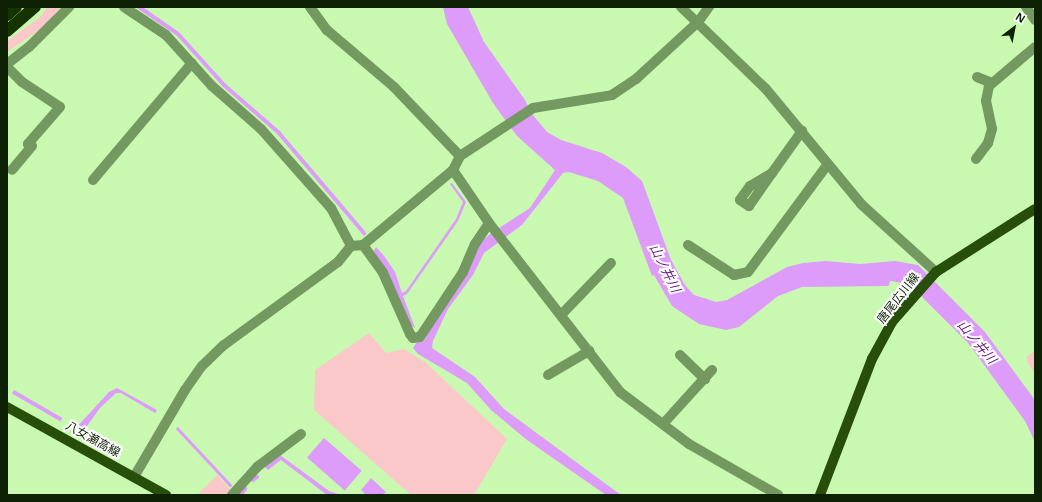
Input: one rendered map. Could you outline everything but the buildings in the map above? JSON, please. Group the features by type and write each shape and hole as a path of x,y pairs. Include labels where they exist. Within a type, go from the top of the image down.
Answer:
{"highway":[{"path":"7,15 16,7"},
{"path":"7,31 35,7"}],"main road":[{"name":"唐尾広川線","path":"822,494 872,359 892,322 935,273 1035,209"},
{"name":"八女瀬高線","path":"7,406 166,495"}],"street":[{"path":"7,64 29,48 69,7"},
{"path":"124,7 166,35 212,86 261,129 292,162 331,208 351,246"},
{"path":"310,7 327,30 394,87 460,156"},
{"path":"681,7 766,89 861,204 935,273"},
{"path":"134,477 185,390 202,366 224,345 338,262 351,246 363,245 453,170 460,156 533,108 612,95 636,79 698,22 709,7"},
{"path":"1028,7 1035,20"},
{"path":"976,159 988,143 992,129 986,101 987,92 992,83 1035,47"},
{"path":"93,180 192,63"},
{"path":"7,68 22,82 60,107 28,144 32,146 12,170"},
{"path":"977,77 992,83"},
{"path":"772,173 802,131"},
{"path":"688,245 734,275 748,272 828,164"},
{"path":"453,170 492,227 620,392 690,444 778,495"},
{"path":"363,245 383,273 413,338 420,337 463,272 475,244 492,227"},
{"path":"561,315 611,263"},
{"path":"548,376 590,352"},
{"path":"680,355 705,379"},
{"path":"663,424 712,370"},
{"path":"232,495 257,467 301,434"}],"shaded area":[{"path":"47,7 61,7 45,26 7,52 7,41 40,17"},
{"path":"369,333 386,353 404,349 425,362 507,439 474,495 411,495 314,410 315,370"},
{"path":"1035,351 1035,374 1027,362 1027,356"},
{"path":"217,475 231,490 228,495 197,495"}],"water":[{"name":"山ノ井川","path":"443,7 468,7 484,42 525,100 532,114 547,132 561,140 602,153 626,167 642,181 671,260 685,285 694,295 716,302 727,300 787,267 803,263 826,261 860,264 895,261 918,265 985,332 1032,396 1035,401 1035,442 1025,421 968,343 909,284 890,281 889,286 802,287 778,296 739,327 726,330 699,324 672,306 654,275 652,276 623,198 598,181 569,172 563,173 522,225 484,253 473,275 448,309 433,341 432,348 475,377 504,409 621,495 606,495 527,440 491,410 467,383 418,354 413,348 417,342 424,341 478,245 490,234 530,208 555,170 517,136 493,103 447,24"},
{"path":"452,183 466,202 458,221 407,294 403,296 415,328 410,325 382,263 373,252 376,247 385,257 395,272 402,293 406,291 456,219 463,202 450,184"},
{"path":"117,388 157,410 155,413 121,393 116,393 100,408 82,433 75,429 109,392"},
{"path":"14,390 62,418 60,421 12,393"},
{"path":"178,427 233,486 230,488 176,429"},
{"path":"324,438 362,471 345,490 307,458"},
{"path":"280,455 329,491 341,495 327,495 281,460 268,470 265,467"},
{"path":"371,478 386,492 383,495 366,495 361,490"}],"waterway":[{"path":"139,7 178,34 224,85 278,132 364,233"},
{"path":"253,480 257,477"},
{"path":"240,495 245,489"}]}
